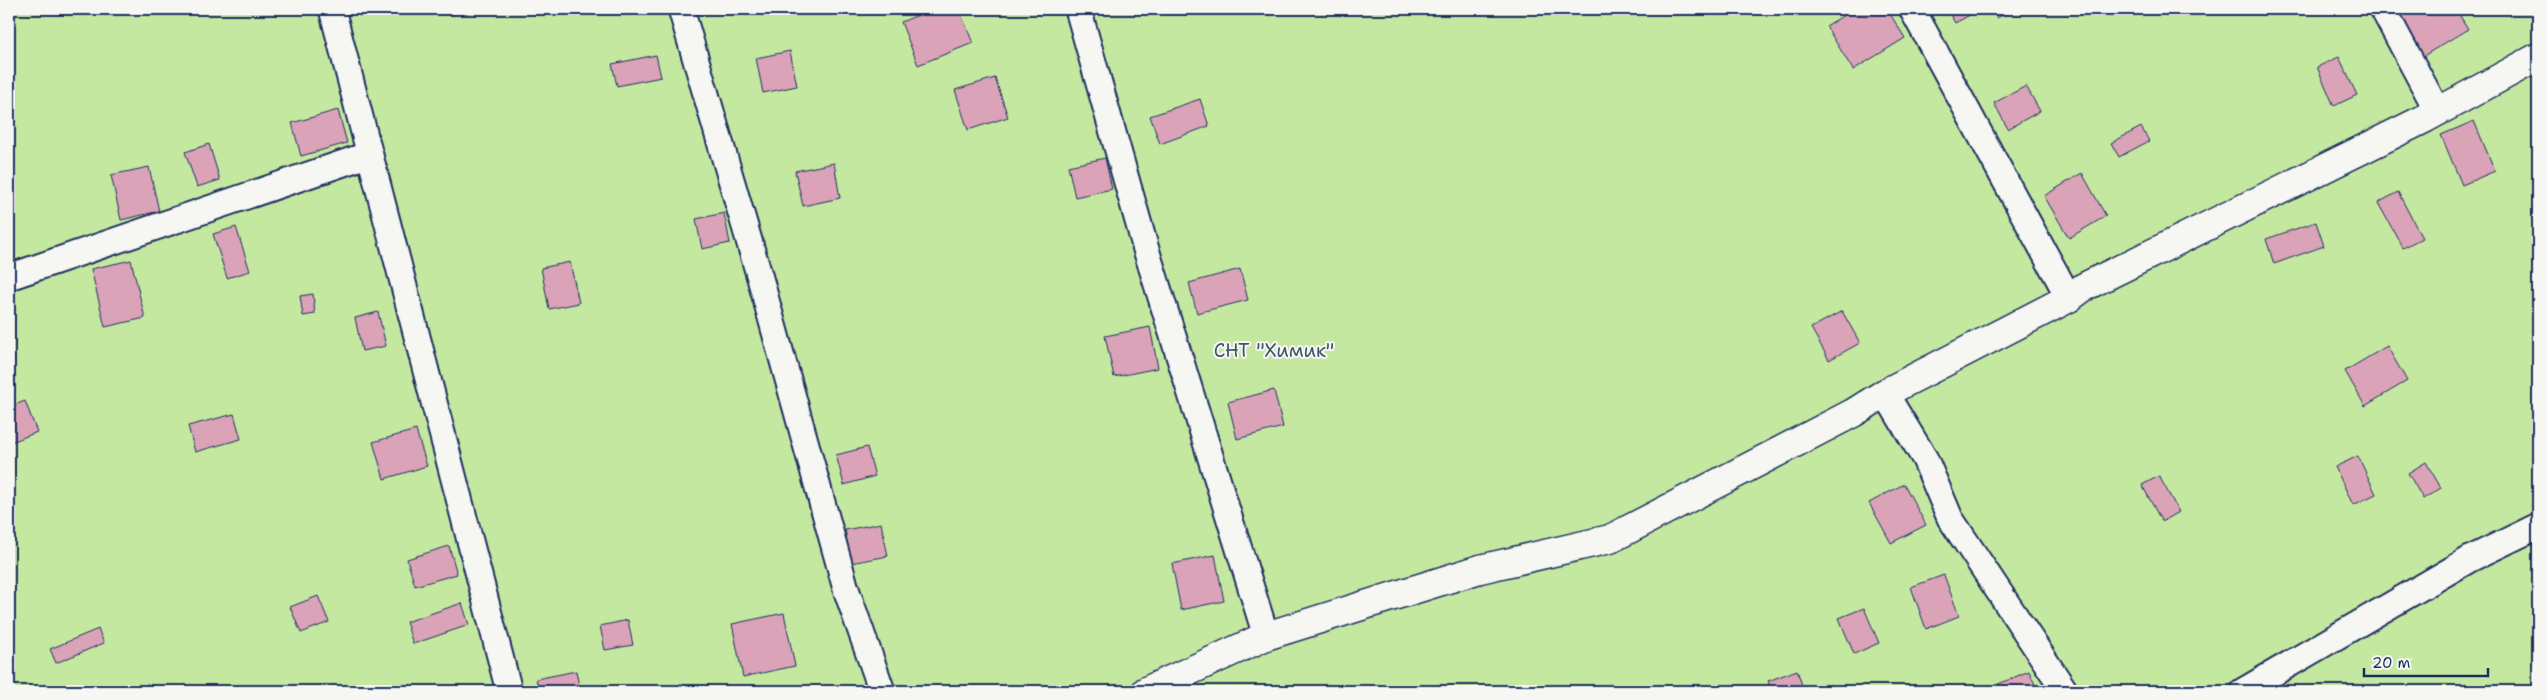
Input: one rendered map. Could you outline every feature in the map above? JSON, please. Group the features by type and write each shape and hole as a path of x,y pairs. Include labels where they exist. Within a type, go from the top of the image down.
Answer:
{"street":[{"path":"1146,691 1266,636 1480,569 1610,539 1853,413 1885,393 2068,298 2084,287 2438,112 2538,57"}],"lane":[{"path":"332,9 509,691"},
{"path":"682,9 760,278 846,589 882,691"},
{"path":"1078,9 1145,246 1266,636"},
{"path":"1912,9 2068,298"},
{"path":"2383,9 2438,112"},
{"path":"9,277 370,154"},
{"path":"1885,393 1925,459 1950,518 2065,691"},
{"path":"2243,691 2470,559 2538,526"}],"green space":[{"name":"СНТ \"Химик\"","path":"9,9 2538,9 2538,691 9,691"}],"building":[{"path":"446,9 479,9 448,15"},
{"path":"933,9 959,9 973,43 918,65 901,22"},
{"path":"1854,9 1887,9 1905,38 1853,70 1826,26"},
{"path":"1947,9 1981,9 1955,23"},
{"path":"1992,9 2016,9 1997,18"},
{"path":"2396,9 2456,9 2468,29 2420,58"},
{"path":"790,51 797,86 763,93 756,58"},
{"path":"656,55 661,77 617,86 612,64"},
{"path":"2339,57 2357,95 2334,106 2317,67"},
{"path":"995,78 1008,117 968,130 955,90"},
{"path":"2026,86 2040,111 2008,129 1994,103"},
{"path":"1200,99 1209,126 1160,144 1150,116"},
{"path":"338,110 347,143 301,156 292,123"},
{"path":"2474,121 2495,171 2462,185 2441,135"},
{"path":"2141,127 2149,141 2119,157 2111,143"},
{"path":"209,144 220,180 197,187 185,152"},
{"path":"1105,158 1112,189 1075,197 1068,166"},
{"path":"834,163 840,198 803,206 795,171"},
{"path":"149,167 159,211 121,220 111,175"},
{"path":"2082,173 2106,216 2069,238 2044,196"},
{"path":"2398,192 2422,238 2403,248 2378,203"},
{"path":"724,213 730,243 702,249 696,219"},
{"path":"2316,222 2324,246 2274,264 2266,239"},
{"path":"236,227 250,271 227,278 213,234"},
{"path":"131,260 145,318 105,327 91,269"},
{"path":"570,262 579,303 549,309 541,268"},
{"path":"1240,269 1248,300 1197,313 1189,283"},
{"path":"313,294 315,314 303,316 300,296"},
{"path":"1842,311 1860,343 1829,360 1811,328"},
{"path":"378,312 386,346 362,351 355,318"},
{"path":"1150,327 1158,368 1114,377 1105,336"},
{"path":"9,345 14,361 9,363"},
{"path":"2387,346 2407,381 2365,406 2345,371"},
{"path":"1274,390 1283,427 1237,439 1228,402"},
{"path":"25,401 37,432 9,443 9,407"},
{"path":"234,414 241,439 195,452 188,426"},
{"path":"416,430 427,466 384,479 373,442"},
{"path":"867,447 875,476 844,485 836,455"},
{"path":"2358,456 2376,494 2353,505 2335,467"},
{"path":"2426,462 2441,488 2423,499 2408,473"},
{"path":"2159,476 2179,512 2162,522 2142,485"},
{"path":"1904,484 1926,525 1891,543 1869,503"},
{"path":"881,523 888,556 851,563 845,530"},
{"path":"449,546 457,574 415,586 407,559"},
{"path":"1215,555 1224,601 1181,610 1172,564"},
{"path":"1944,575 1959,616 1926,629 1911,587"},
{"path":"318,596 329,622 301,633 290,607"},
{"path":"462,603 469,625 413,644 406,622"},
{"path":"1864,608 1879,643 1854,654 1839,618"},
{"path":"784,613 795,666 743,677 732,624"},
{"path":"628,620 633,645 605,650 600,626"},
{"path":"98,629 104,643 56,663 50,649"},
{"path":"1797,670 1804,691 1772,691 1768,681"},
{"path":"576,671 580,691 539,691 536,679"},
{"path":"2029,671 2038,691 1982,691"}]}
